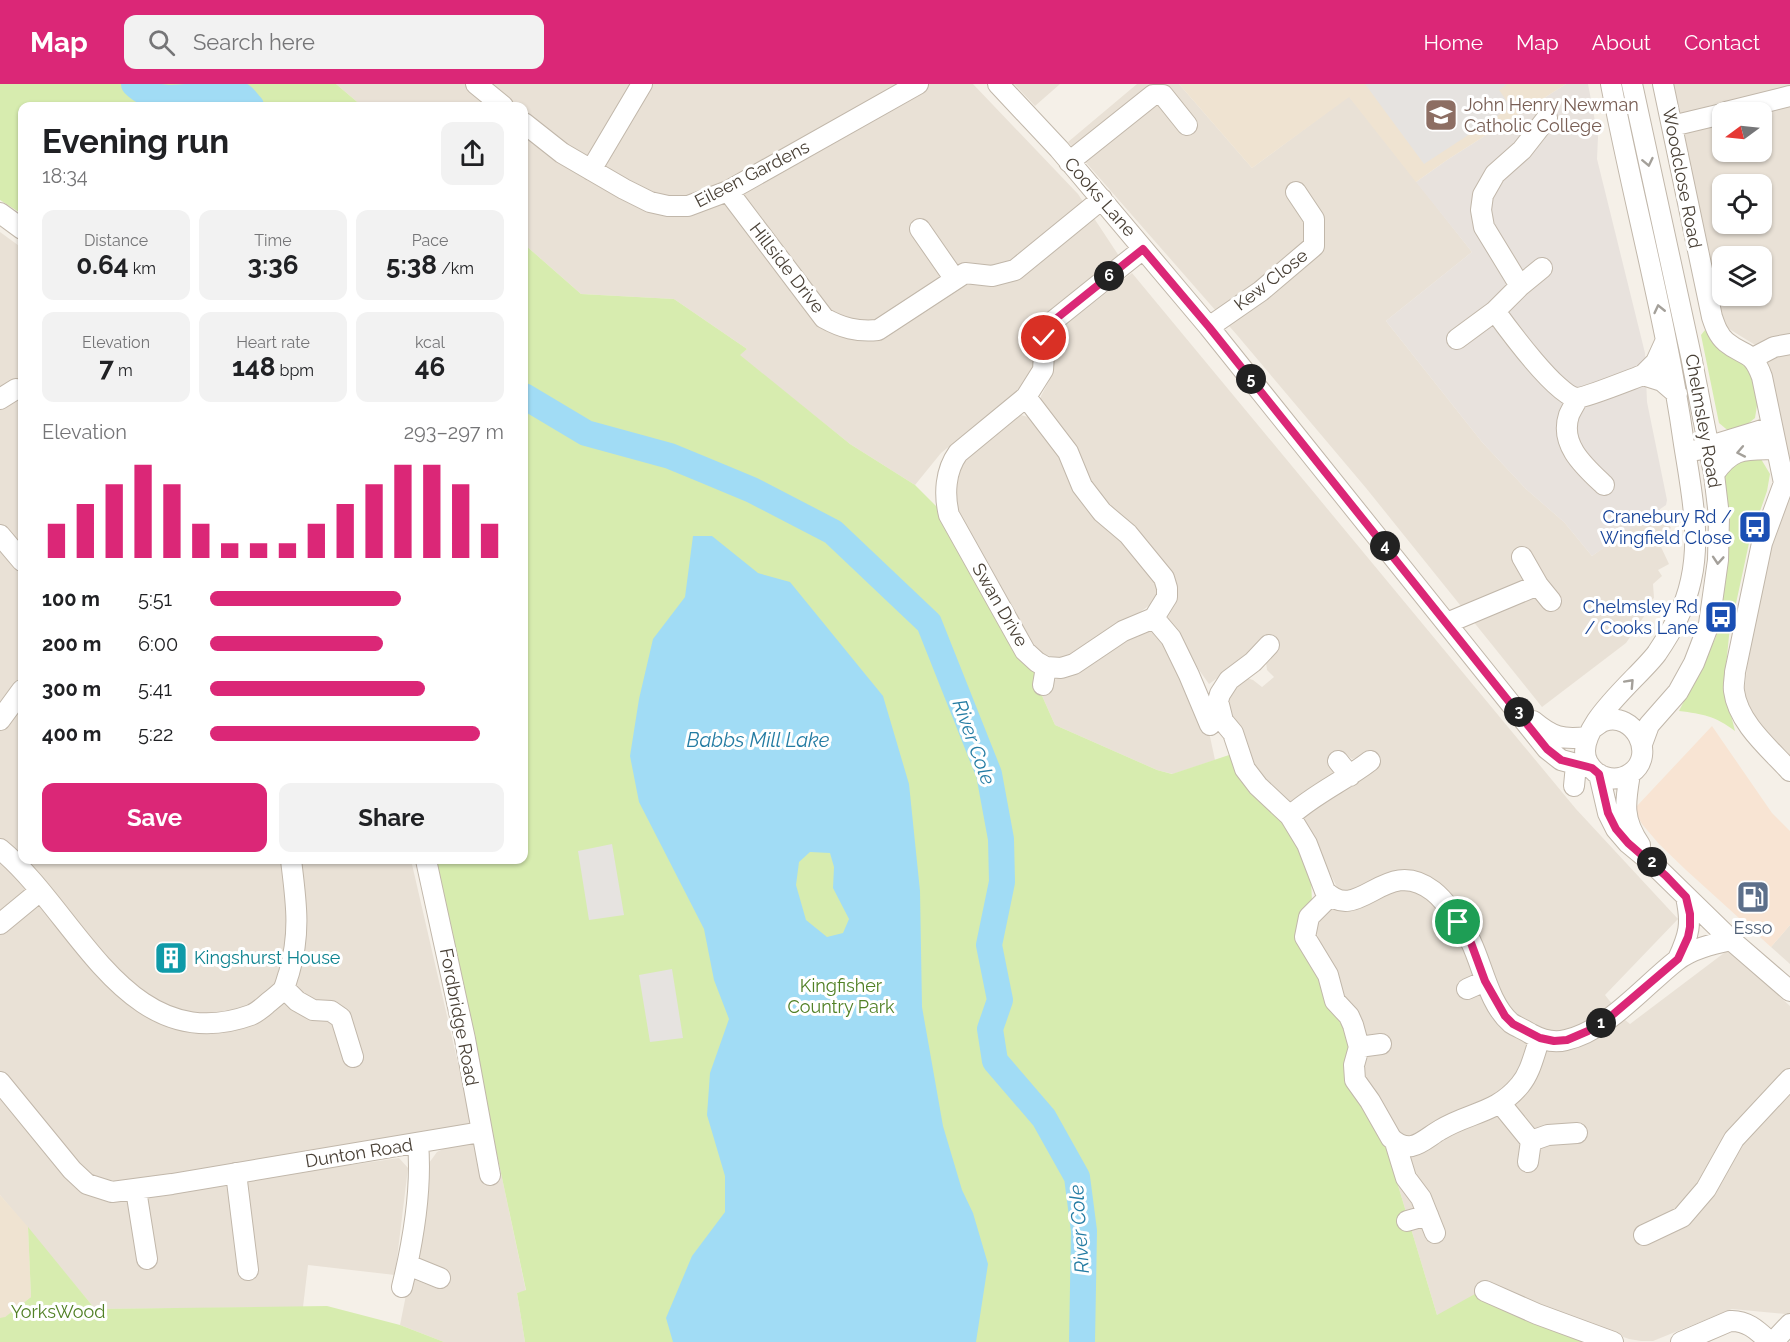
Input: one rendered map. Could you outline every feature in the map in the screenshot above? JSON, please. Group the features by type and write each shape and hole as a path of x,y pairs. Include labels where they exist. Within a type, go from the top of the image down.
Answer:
{"street":[{"path":"476,84 498,102"},
{"path":"591,171 642,84"},
{"name":"Eileen Gardens","path":"528,126 562,153 650,202 668,206 688,206 728,190 918,84"},
{"name":"Cooks Lane","path":"998,84 1102,199 1209,327 1547,749 1561,760 1612,778 1630,774"},
{"name":"Chelmsley Road","path":"1590,733 1606,710 1655,656 1678,621 1692,577 1695,536 1677,394 1611,84"},
{"name":"Chelmsley Road","path":"1632,84 1691,356 1714,474 1719,516 1718,560 1709,624 1684,682 1649,725 1642,744"},
{"name":"Woodclose Road","path":"1663,84 1712,317 1720,336 1727,343 1753,358"},
{"path":"1069,162 1153,95 1163,95 1187,125"},
{"path":"1767,102 1790,96"},
{"path":"1672,126 1712,116"},
{"path":"1520,286 1484,227 1481,210 1483,195 1495,174 1522,150 1548,118"},
{"name":"Hillside Drive","path":"728,190 824,318 840,327 863,332 878,330 954,278 965,273 992,276 1015,270 1102,199"},
{"name":"Kew Close","path":"1209,327 1261,291 1314,246 1314,219 1296,192"},
{"path":"0,213 18,226"},
{"path":"920,229 954,278"},
{"name":"Swan Drive","path":"1143,249 1052,322 1044,338 1043,370 1026,397 958,453 950,463 947,476 947,506 949,515 1025,651 1037,663 1044,676 1074,664 1123,631 1154,618"},
{"path":"1457,339 1495,311 1542,268"},
{"path":"1495,311 1525,350 1565,394 1578,398 1643,375 1656,362 1666,340"},
{"path":"1790,344 1774,348 1753,358 1762,376 1784,483 1784,503 1762,543 1735,672 1734,691 1739,708 1751,728 1790,770"},
{"path":"1643,375 1662,381 1677,394"},
{"path":"1026,397 1068,452 1082,486 1102,512 1128,534 1164,578 1167,597 1154,618 1171,638 1210,725"},
{"path":"1578,398 1568,416 1567,431 1570,449 1604,485"},
{"path":"1694,519 1699,510 1694,453 1699,448 1708,445 1772,427"},
{"path":"1714,474 1731,454 1777,449"},
{"path":"0,535 18,556"},
{"path":"1522,557 1538,585 1551,601"},
{"path":"1447,622 1538,585"},
{"path":"1269,645 1259,669 1229,680 1218,701 1223,721 1233,734 1245,770 1258,786 1290,816 1307,844 1325,891 1330,896 1339,901 1349,902 1394,880 1422,884 1435,893 1471,943 1476,985 1513,1024 1540,1038 1554,1041 1567,1040 1588,1031 1610,1017 1678,959 1708,945 1731,940"},
{"path":"0,720 18,695"},
{"name":"Cooks Lane","path":"1514,706 1545,731 1557,737 1569,739 1590,733 1605,721 1617,720 1635,730 1642,744"},
{"path":"1590,733 1585,754 1589,769 1616,829 1731,940 1790,991"},
{"path":"1642,744 1641,760 1630,774 1625,799 1625,814 1633,835 1651,862"},
{"path":"1290,816 1344,769 1370,760"},
{"path":"1574,786 1589,769"},
{"path":"20,864 109,974 142,1004 176,1020 205,1024 231,1022 257,1012 284,988 296,951 298,916 292,864"},
{"name":"Fordbridge Road","path":"427,864 465,1039 490,1175"},
{"path":"0,924 40,891"},
{"path":"1330,896 1309,916 1305,937 1328,975 1335,1001 1349,1016 1353,1025 1359,1047 1354,1065 1355,1080 1395,1142 1413,1146 1441,1129 1501,1104 1520,1084 1530,1068 1540,1038"},
{"path":"1678,959 1690,927 1686,897"},
{"path":"284,988 297,1001 314,1010 331,1011 341,1018 353,1057"},
{"path":"1359,1047 1381,1044"},
{"path":"1644,1236 1682,1217 1706,1189 1734,1139 1790,1079"},
{"name":"Dunton Road","path":"0,1082 72,1170 87,1184 112,1192 136,1190 482,1132"},
{"path":"1501,1104 1531,1142 1528,1162"},
{"path":"1531,1142 1548,1135 1577,1133"},
{"path":"1395,1142 1406,1178 1421,1198 1435,1233"},
{"path":"402,1287 408,1265 420,1170 418,1143"},
{"path":"236,1173 249,1270"},
{"path":"136,1190 147,1259"},
{"path":"1407,1221 1428,1215"},
{"path":"408,1265 440,1278"},
{"path":"1485,1291 1537,1314 1613,1342"},
{"path":"1681,1342 1730,1322 1738,1321 1752,1327 1771,1342 1790,1324"}],"shaded area":[{"path":"336,84 973,84 1078,194 1119,256 1042,318 1035,330 1034,363 1028,380 1005,402 941,453 915,485 850,444 739,355 747,349 674,299 581,294 528,248 528,102 357,102"},
{"path":"1014,84 1060,84 1035,106"},
{"path":"1137,84 1179,84 1252,168 1349,96 1472,252 1386,321 1482,442 1526,489 1564,522 1592,556 1659,508 1671,528 1666,532 1671,539 1661,547 1669,564 1658,570 1662,576 1653,584 1654,598 1647,604 1649,609 1626,643 1542,707 1366,488 1237,335 1068,142"},
{"name":"John Henry Newman Catholic College","path":"1179,84 1566,84 1416,182 1349,97 1252,168"},
{"path":"1365,84 1507,84 1499,90 1511,107 1424,164"},
{"path":"1566,84 1588,84 1598,137 1597,159 1645,353 1647,402 1667,500 1666,505 1592,556 1564,522 1526,489 1482,442 1386,321 1472,252 1416,182"},
{"path":"1668,84 1790,84 1790,462 1780,415 1760,348 1726,327 1717,306 1772,306 1772,246 1712,246 1712,289"},
{"path":"0,232 18,245 18,864 412,864 472,1124 347,1146 351,1165 399,1158 408,1168 395,1275 308,1265 303,1307 95,1309 0,1195"},
{"path":"1132,273 1576,809 1678,919 1605,995 1624,1019 1630,1024 1728,950 1790,1006 1790,1318 1785,1314 1732,1309 1653,1341 1641,1341 1573,1319 1519,1296 1437,1315 1385,1142 1350,1079 1349,1032 1335,970 1315,928 1330,906 1337,887 1302,819 1379,760 1367,750 1363,756 1352,759 1343,752 1332,760 1339,769 1335,778 1294,804 1286,804 1251,769 1226,708 1231,687 1247,678 1262,687 1274,677 1267,670 1266,662 1254,652 1209,684 1165,622 1176,603 1173,585 1166,570 1147,540 1119,515 1093,485 1080,462 1073,442 1041,403 1041,396 1049,381 1053,366 1055,336 1062,327"},
{"path":"1021,415 1032,418 1148,568 1158,589 1158,598 1150,605 1069,658 1057,658 1033,651 955,511 955,471 976,449"},
{"path":"1790,496 1790,759 1750,714 1744,694 1749,650 1765,559"},
{"path":"1142,630 1159,634 1209,732 1215,760 1173,774 1157,770 1055,725 1039,689"},
{"path":"1712,726 1772,813 1790,831 1790,925 1771,947 1659,844 1636,814 1636,807"},
{"path":"612,844 624,915 589,920 578,851"},
{"path":"1790,925 1790,964 1771,947"},
{"path":"672,969 683,1038 650,1042 639,975"},
{"path":"477,1137 486,1175 501,1173 526,1291 517,1293 525,1342 444,1342 400,1325 408,1285 415,1280 438,1289 443,1269 416,1260 415,1255 429,1163 437,1152"},
{"path":"0,1195 28,1227 31,1297 4,1318 0,1318"}],"green space":[{"path":"0,84 336,84 357,102 18,102 18,211 0,200"},
{"name":"Kingfisher Country Park","path":"528,248 581,294 674,299 747,349 740,355 850,444 915,485 939,509 1021,655 1035,672 1039,689 1055,725 1157,770 1172,774 1232,754 1290,828 1310,859 1312,901 1301,921 1349,1032 1350,1079 1385,1142 1437,1315 1484,1289 1588,1342 525,1342 517,1293 526,1290 435,864 528,864"},
{"path":"1705,330 1730,355 1744,363 1753,376 1758,399 1755,418 1744,427 1731,433 1719,423 1701,335"},
{"path":"1744,455 1761,459 1770,474 1767,491 1749,543 1729,636 1724,687 1735,731 1708,716 1679,711 1716,637 1727,565 1724,480 1729,462"},
{"name":"YorksWood","path":"28,1227 95,1309 327,1306 400,1325 444,1342 0,1342 0,1318 5,1317 31,1297"}],"water":[{"name":"Babbs Mill Lake","path":"693,536 712,536 758,573 790,582 883,696 909,784 920,891 922,1007 943,1126 988,1264 976,1342 673,1342 666,1318 692,1256 725,1212 725,1176 707,1115 710,1073 729,1019 714,980 704,929 639,802 630,756 639,699 653,639 685,597","holes":["810,852 830,853 834,867 833,888 849,919 843,933 827,937 806,920 796,885 799,862"]}],"waterway":[{"name":"River Cole","path":"134,84 146,93 160,97 231,93 242,96 247,102"},
{"name":"River Cole","path":"528,398 586,433 670,456 752,490 833,532 929,623 989,774 1001,839 1002,882 989,945 1000,1000 990,1029 995,1061 1044,1118 1077,1177 1084,1231 1082,1342"}],"place":[{"name":"John Henry Newman Catholic College","path":"1441,115"},
{"name":"Cranebury Rd / Wingfield Close","path":"1755,527"},
{"name":"Chelmsley Rd / Cooks Lane","path":"1721,617"},
{"name":"Esso","path":"1753,897"},
{"name":"Kingshurst House","path":"171,958"}],"route":[{"path":"1044,338 1052,322 1143,249 1209,327 1547,749 1561,760 1592,768 1599,774 1608,813 1616,829 1686,897 1690,914 1688,937 1678,959 1610,1017 1588,1031 1567,1040 1554,1041 1540,1038 1513,1024 1505,1016 1485,981 1471,943 1458,922"}]}
